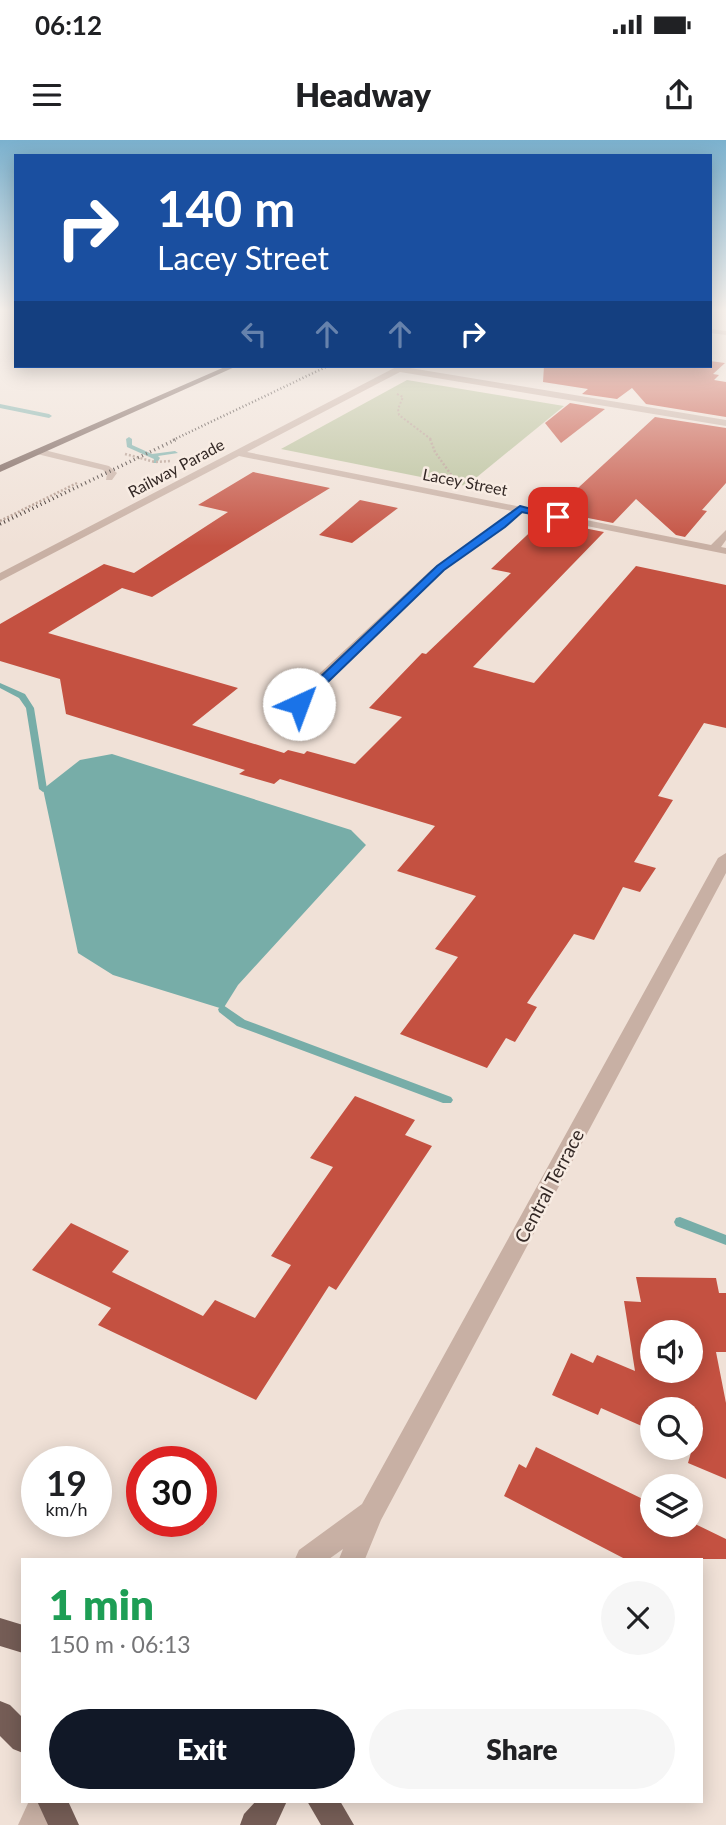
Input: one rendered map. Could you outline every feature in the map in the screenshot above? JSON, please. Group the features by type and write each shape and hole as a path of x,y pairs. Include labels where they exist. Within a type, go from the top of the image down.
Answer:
{"main road":[{"path":"0,470 182,389"},
{"path":"0,1632 21,1638"},
{"path":"0,1715 21,1737"},
{"path":"53,1803 64,1825"},
{"path":"255,1825 263,1818 271,1803"},
{"path":"323,1803 339,1825"}],"street":[{"name":"Railway Parade","path":"0,578 360,389"},
{"path":"527,389 726,423"},
{"path":"40,452 108,473"},
{"name":"Lacey Street","path":"239,453 726,551"},
{"path":"287,719 312,689 435,572 502,525 520,509"},
{"path":"713,549 726,533"},
{"name":"Central Terrace","path":"352,1558 371,1513 726,858"},
{"name":"Central Terrace","path":"309,1558 371,1513"},
{"path":"33,1825 44,1803"}],"path":[{"path":"391,393 403,397 398,408 399,415 434,443 435,452 452,473 453,477 446,483"},
{"path":"121,452 155,462 177,461"},
{"path":"0,521 108,473"}],"green space":[{"path":"391,389 459,389 564,406 466,486 281,449"}],"water":[{"path":"112,754 351,830 366,845 238,985 223,1009 113,975 78,953 43,789 80,760"}],"building":[{"path":"586,389 631,389 617,399 582,394 588,389"},
{"path":"633,389 726,389 726,417 646,404"},
{"path":"570,403 605,409 561,443 545,423"},
{"path":"655,417 726,428 726,483 702,510 707,511 685,537 676,535 636,499 613,523 553,511"},
{"path":"253,472 330,488 152,597 122,588 48,633 238,688 192,725 284,753 288,750 304,754 307,751 355,764 402,717 369,708 422,653 426,654 511,573 491,569 543,520 604,532 473,667 534,683 636,566 726,585 726,728 704,723 658,796 673,800 634,862 656,868 640,892 623,887 594,940 574,934 527,1003 537,1007 515,1042 506,1038 487,1068 400,1034 458,957 435,949 476,896 397,871 435,826 280,779 274,784 239,774 245,770 66,714 60,679 0,661 0,624 104,564 134,573 228,512 198,505"},
{"path":"360,500 398,508 352,543 319,535"},
{"path":"355,1096 415,1120 405,1135 432,1146 336,1290 329,1286 256,1400 98,1325 111,1308 32,1270 71,1223 129,1251 112,1272 203,1316 215,1300 255,1318 291,1265 271,1256 333,1167 310,1158"},
{"path":"636,1277 716,1278 719,1293 726,1293 726,1352 716,1352 726,1403 726,1479 688,1463 689,1460 703,1460 703,1397 640,1397 640,1425 601,1408 598,1415 552,1395 571,1353 593,1363 597,1355 635,1371 624,1301 641,1302"},
{"path":"536,1447 640,1498 640,1537 703,1537 703,1528 726,1539 726,1559 623,1558 504,1496 519,1464 526,1468"}],"waterway":[{"path":"0,406 49,416"},
{"path":"129,439 129,446 157,458 155,462"},
{"path":"154,455 175,453"},
{"path":"0,685 22,696 30,708 43,789"},
{"path":"223,1009 241,1023 447,1100"},
{"path":"680,1222 726,1240"}],"railway":[{"path":"173,440 281,389"},
{"path":"0,524 177,439"}],"route":[{"path":"299,704 440,568 502,525 520,509 558,517"}]}
